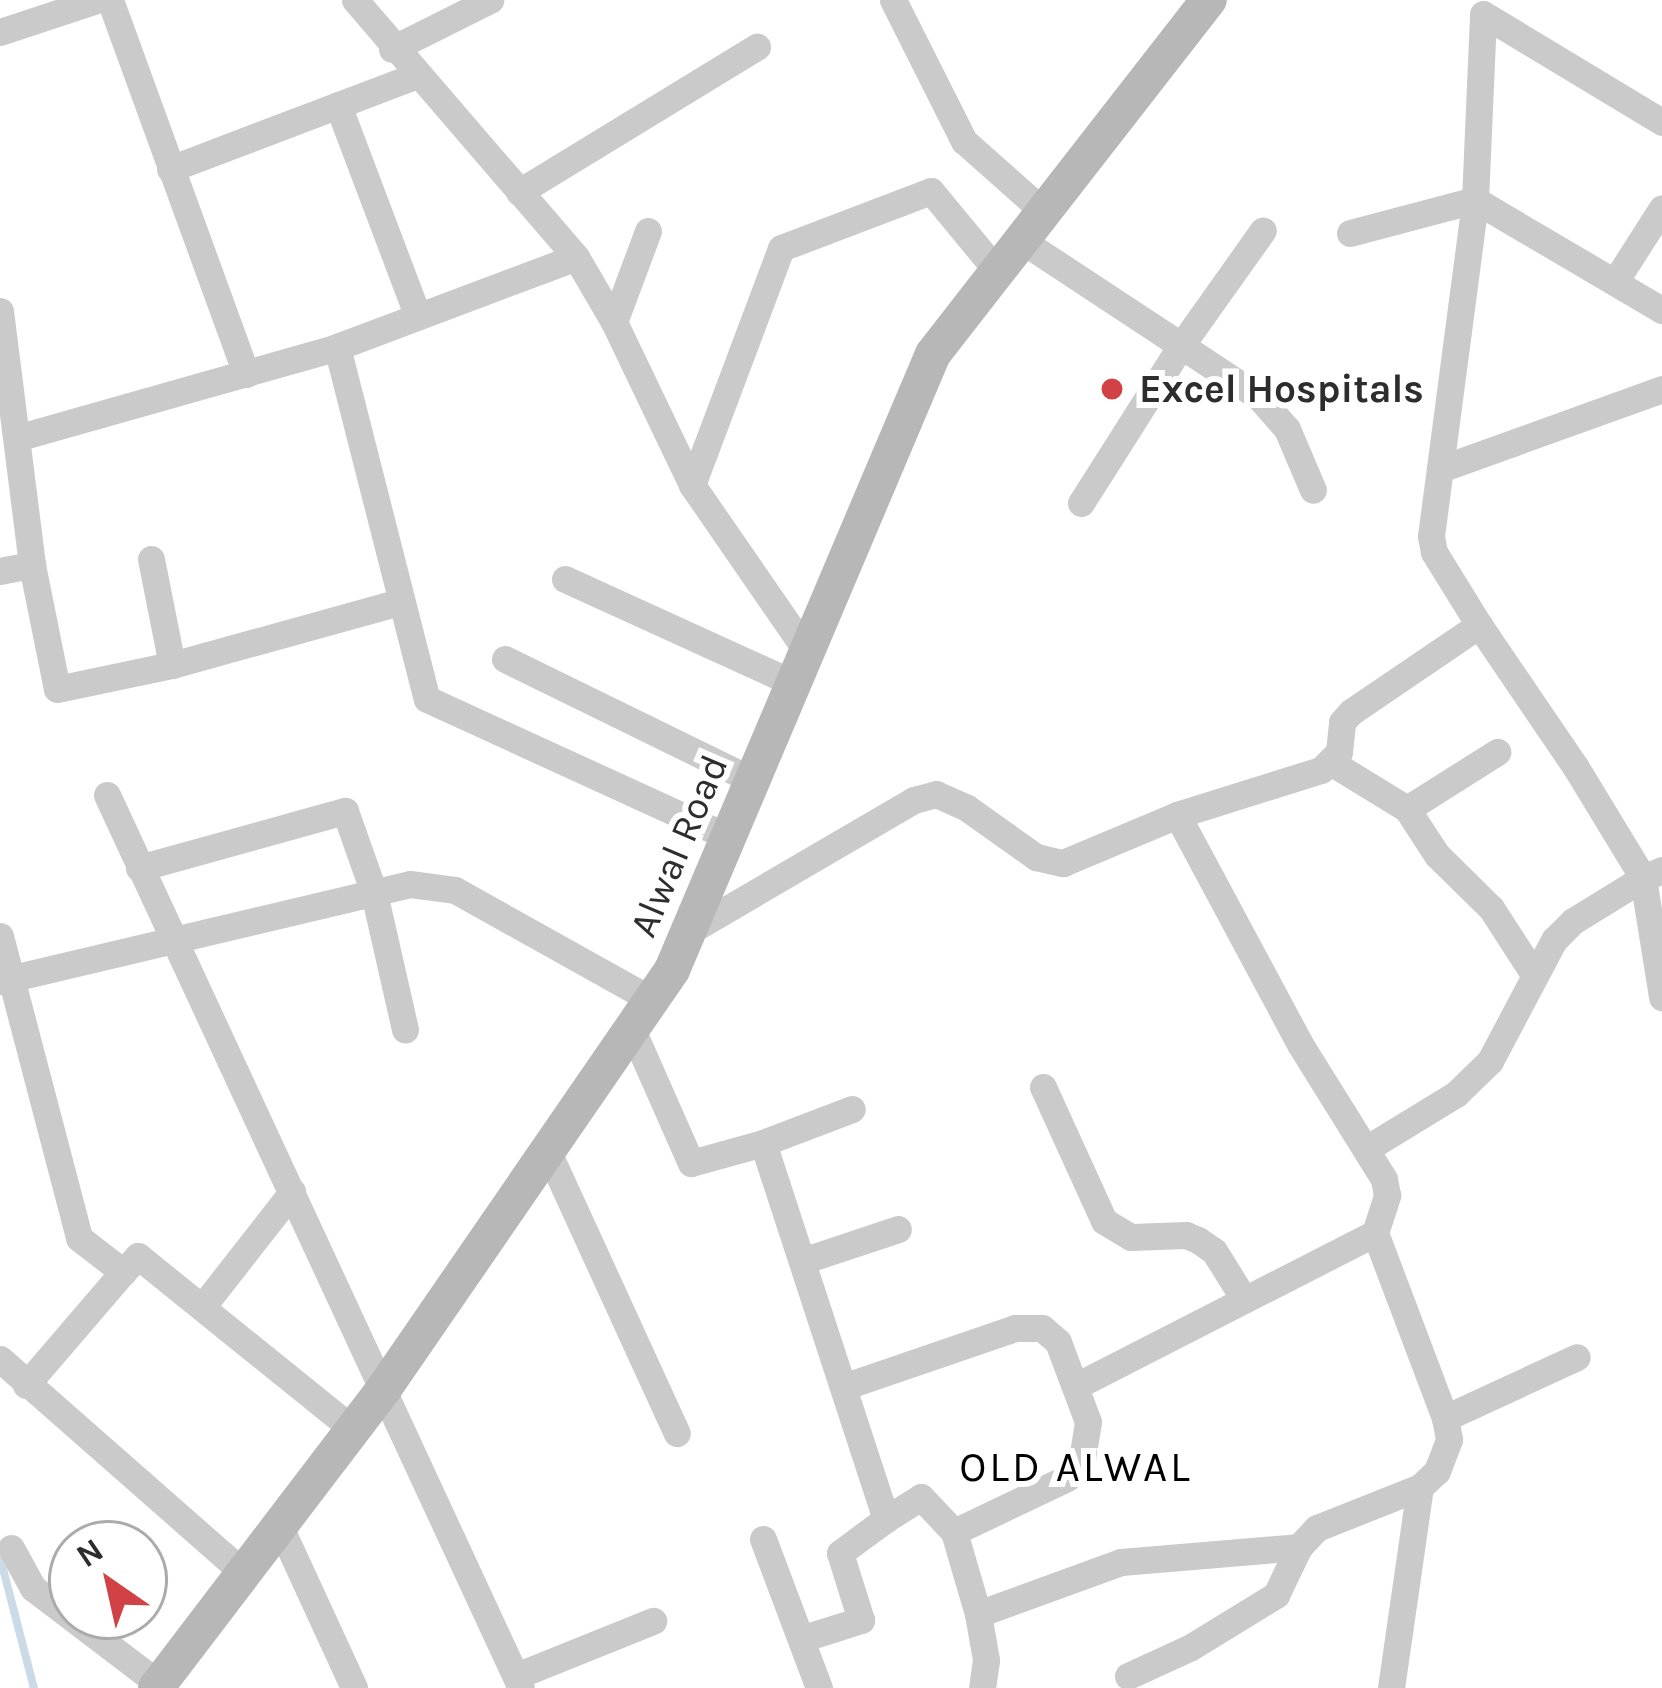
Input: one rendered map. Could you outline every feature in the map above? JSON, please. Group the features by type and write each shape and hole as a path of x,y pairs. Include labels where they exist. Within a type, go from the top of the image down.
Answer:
{"main road":[{"name":"Alwal Road","path":"158,1686 386,1387 549,1154 693,929 933,354 1209,0"}],"street":[{"path":"0,32 97,0"},
{"path":"110,0 246,374"},
{"path":"355,0 392,49 576,257 614,322 692,485 800,668"},
{"path":"392,49 490,0"},
{"path":"893,0 964,142 1033,226 1180,347 1259,397 1287,429 1312,490"},
{"path":"1474,7 1662,122"},
{"path":"1474,7 1475,200 1431,536 1434,552 1479,625 1652,874 1662,997"},
{"path":"519,192 757,47"},
{"path":"170,169 417,75"},
{"path":"338,105 417,314"},
{"path":"692,485 781,248 931,190 997,272"},
{"path":"1350,232 1475,200 1662,310"},
{"path":"1616,280 1662,208"},
{"path":"1081,503 1180,347 1263,230"},
{"path":"614,322 648,231"},
{"path":"20,437 337,347 576,257"},
{"path":"0,311 20,437 32,566 57,689 172,665 399,602"},
{"path":"337,347 399,602 428,699 728,837"},
{"path":"1443,468 1662,389"},
{"path":"151,559 172,665"},
{"path":"0,571 32,566"},
{"path":"565,579 800,668"},
{"path":"1332,763 1342,722 1351,712 1479,625"},
{"path":"505,659 754,781"},
{"path":"1407,809 1497,752"},
{"path":"1332,763 1407,809 1437,855 1491,908 1533,973"},
{"path":"693,929 914,800 936,794 967,808 1049,863 1078,859 1177,815 1332,763"},
{"path":"107,795 171,940 386,1387 518,1682 653,1621"},
{"path":"139,868 346,811 374,893 405,1030"},
{"path":"1177,815 1300,1044 1366,1149 1387,1196 1375,1233 1445,1418 1445,1454 1420,1487 1391,1688"},
{"path":"1366,1149 1456,1094 1490,1061 1513,1027 1533,973 1573,921 1652,874"},
{"path":"5,979 410,884 455,890 640,1012 691,1163 763,1143 851,1109"},
{"path":"0,936 5,979 80,1238 123,1272"},
{"path":"1043,1087 1104,1221 1131,1238 1186,1235 1198,1240 1214,1251 1244,1300"},
{"path":"763,1143 886,1519"},
{"path":"549,1154 677,1433"},
{"path":"203,1306 292,1192"},
{"path":"802,1261 898,1229"},
{"path":"1076,1386 1375,1233"},
{"path":"26,1385 138,1256 351,1428"},
{"path":"843,1387 1029,1326 1052,1333 1088,1422 1082,1460 1067,1478 954,1532"},
{"path":"1445,1418 1577,1357"},
{"path":"0,1359 244,1573"},
{"path":"1128,1676 1191,1647 1276,1595 1299,1547 1317,1528 1420,1487"},
{"path":"804,1638 861,1620 840,1553 921,1497 954,1532 979,1614 986,1660 982,1688"},
{"path":"281,1529 353,1688"},
{"path":"763,1538 819,1688"},
{"path":"979,1614 1121,1562 1299,1547"},
{"path":"10,1548 33,1588 158,1686"}],"waterway":[{"path":"0,1557 34,1688"}],"place":[{"name":"Excel Hospitals","path":"1112,389"}],"district":[{"name":"OLD ALWAL","path":"1076,1467"}]}
